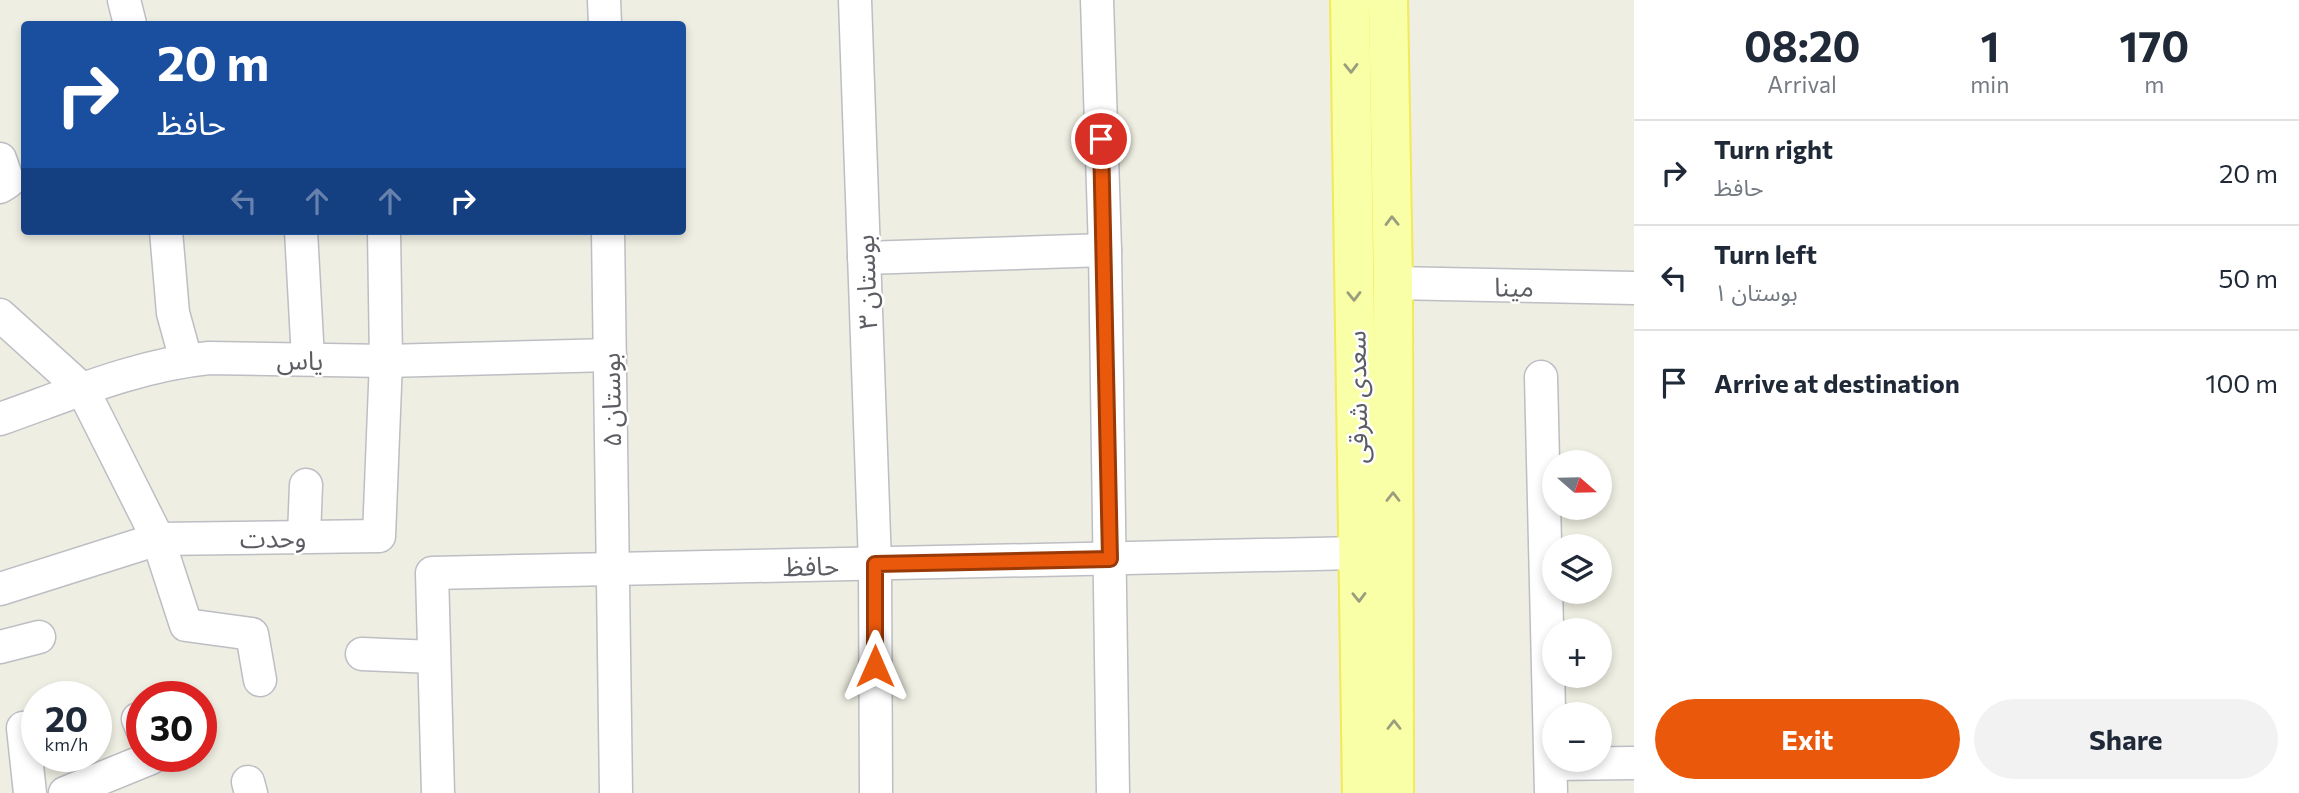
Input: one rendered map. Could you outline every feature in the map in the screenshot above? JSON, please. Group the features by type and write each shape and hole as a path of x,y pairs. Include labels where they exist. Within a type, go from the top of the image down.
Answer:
{"main road":[{"name":"سعدی شرقی","path":"1350,0 1362,793"},
{"name":"سعدی شرقی","path":"1388,0 1393,284 1394,793"}],"street":[{"path":"124,0 129,21"},
{"path":"604,0 604,21"},
{"name":"بوستان ۳","path":"855,0 875,564 876,793"},
{"path":"1097,0 1105,250 1113,793"},
{"path":"0,159 8,183 0,187"},
{"path":"166,235 173,313 186,360"},
{"path":"301,235 308,359"},
{"path":"384,235 386,361"},
{"name":"بوستان ۵","path":"608,235 616,793"},
{"path":"864,258 1105,250"},
{"name":"مینا","path":"1393,284 1634,288"},
{"path":"0,316 83,390 158,539 186,625 252,634 260,680"},
{"name":"یاس","path":"0,419 118,378 186,360 209,358 386,361 610,355"},
{"name":"وحدت","path":"0,589 158,539 379,536 386,361"},
{"path":"1541,377 1551,778 1634,763"},
{"path":"304,536 306,485"},
{"name":"حافظ","path":"433,657 432,573 1358,553"},
{"path":"0,648 39,637"},
{"path":"362,654 433,657 438,793"},
{"path":"65,793 126,768"},
{"path":"28,772 30,793"}],"route":[{"path":"875,666 875,564 1110,559 1101,139"}]}
